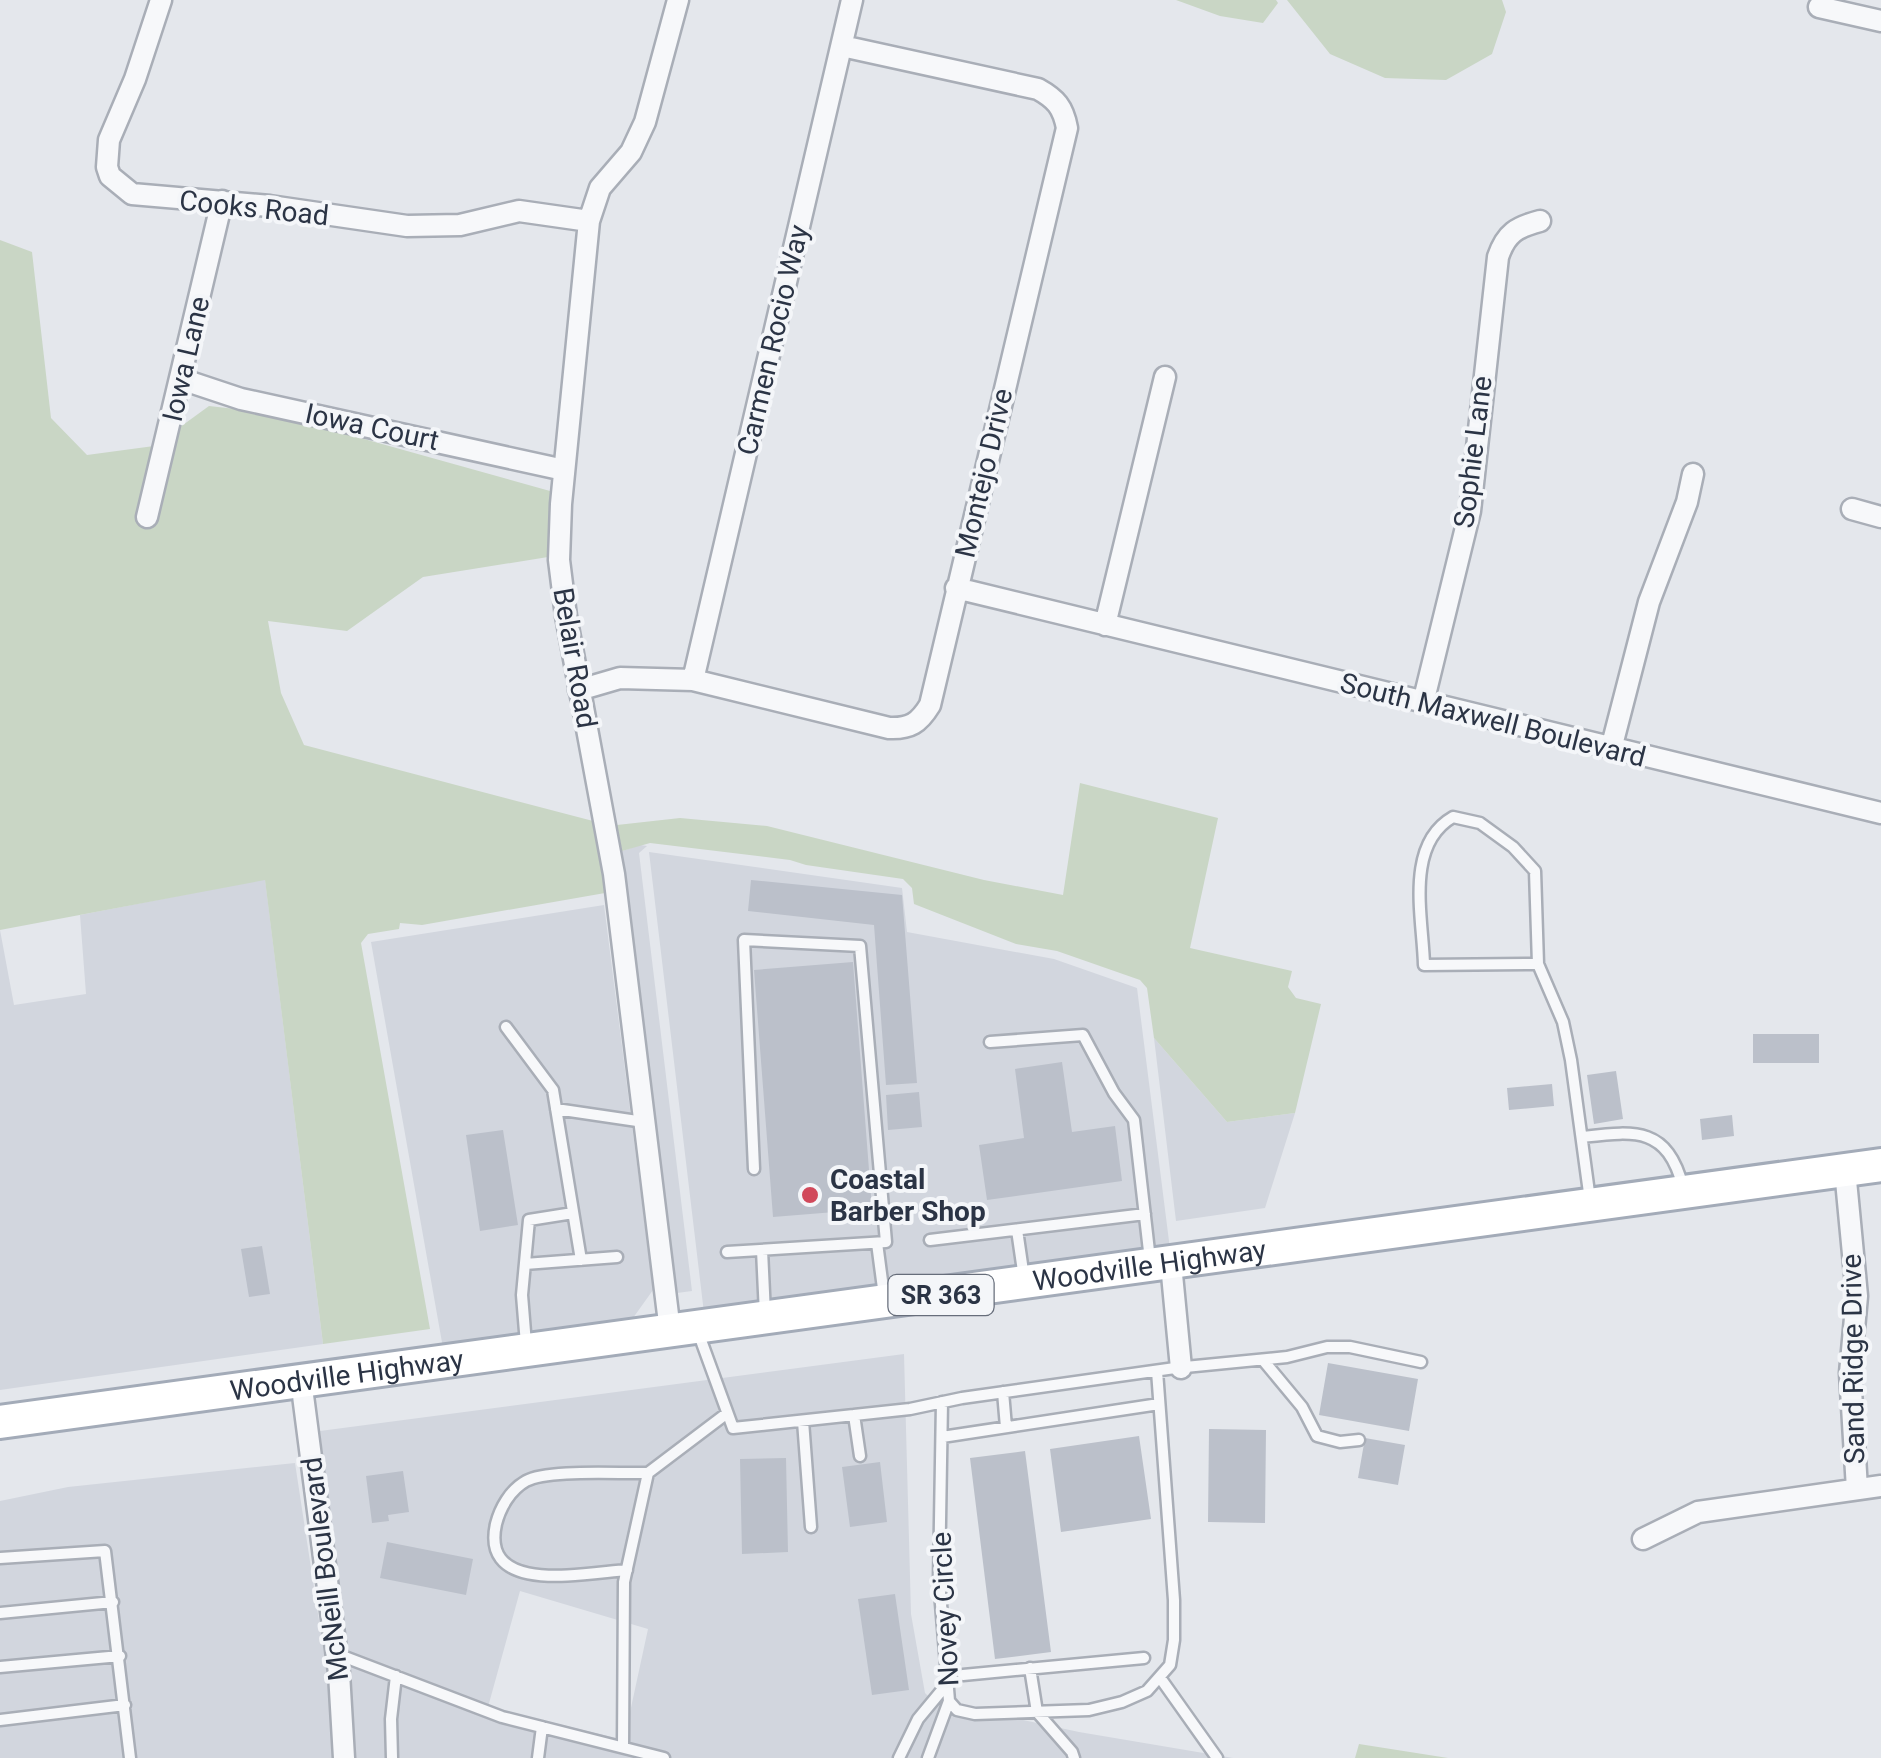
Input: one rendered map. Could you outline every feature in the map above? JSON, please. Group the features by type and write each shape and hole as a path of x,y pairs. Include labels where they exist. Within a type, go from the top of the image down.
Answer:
{"main road":[{"name":"Woodville Highway","path":"0,1422 1881,1165"}],"street":[{"name":"Cooks Road","path":"162,0 135,80 108,140 107,167 122,188 132,194 222,201 408,226 460,225 519,211 589,221"},
{"name":"Belair Road","path":"678,0 644,122 631,152 600,188 589,221 564,470 560,560 566,616 614,874 645,1122 684,1330"},
{"name":"Carmen Rocio Way","path":"693,680 852,0"},
{"path":"1820,7 1881,21"},
{"name":"Montejo Drive","path":"580,690 620,678 693,680 906,729 920,721 930,705 1066,128 1064,112 1055,99 1038,89 842,46"},
{"name":"Iowa Lane","path":"148,517 222,201"},
{"name":"Sophie Lane","path":"1423,703 1470,511 1498,257 1510,234 1540,221"},
{"path":"1106,625 1166,377"},
{"name":"Iowa Court","path":"182,379 242,400 564,470"},
{"path":"1612,748 1649,602 1687,502 1693,474"},
{"path":"1852,509 1881,517"},
{"name":"South Maxwell Boulevard","path":"956,588 1881,813"},
{"name":"Sand Ridge Drive","path":"1845,1170 1857,1296 1850,1373 1857,1489"},
{"path":"1161,1265 1181,1368"},
{"name":"McNeill Boulevard","path":"301,1380 336,1653 344,1758"},
{"path":"1643,1540 1698,1512 1881,1486"}],"lane":[{"path":"1538,964 1424,965 1418,892 1427,848 1437,826 1452,817 1480,823 1513,847 1534,870 1538,964 1563,1022 1591,1206"},
{"path":"727,1252 886,1242 860,946 744,940 754,1168"},
{"path":"506,1027 553,1090 581,1260"},
{"path":"990,1042 1083,1035 1114,1093 1134,1120 1145,1214 1161,1265"},
{"path":"556,1109 645,1122"},
{"path":"1582,1137 1629,1132 1651,1139 1666,1149 1676,1163 1684,1193"},
{"path":"527,1350 522,1295 529,1220 574,1213"},
{"path":"930,1240 1145,1214"},
{"path":"1017,1230 1024,1284"},
{"path":"877,1243 885,1302"},
{"path":"762,1250 766,1318"},
{"path":"525,1264 617,1257"},
{"path":"684,1330 733,1428 854,1415 1338,1347 1421,1362"},
{"path":"1262,1360 1302,1407 1317,1436 1340,1442 1358,1440"},
{"path":"1157,1372 1174,1640 1170,1665 1160,1679 1217,1758"},
{"path":"1002,1392 1006,1427"},
{"name":"Novey Circle","path":"942,1402 939,1580 949,1701 957,1710 975,1714 1089,1710 1147,1692 1160,1679"},
{"path":"942,1437 1159,1404"},
{"path":"627,1570 524,1574 502,1562 494,1552 499,1512 510,1494 527,1480 548,1475 648,1473 726,1414"},
{"path":"854,1415 860,1456"},
{"path":"803,1420 811,1527"},
{"path":"623,1747 627,1570 648,1473"},
{"path":"0,1558 105,1550 130,1758"},
{"path":"0,1612 113,1602"},
{"path":"336,1653 502,1717 664,1758"},
{"path":"0,1668 25,1662 120,1656"},
{"path":"963,1675 1144,1658"},
{"path":"1030,1668 1037,1712 1074,1758"},
{"path":"392,1758 396,1676"},
{"path":"899,1758 918,1719 948,1684"},
{"path":"928,1758 949,1701"},
{"path":"0,1720 124,1706"},
{"path":"538,1758 542,1727"}],"shaded area":[{"path":"647,846 639,853 692,1291 677,1293 622,851"},
{"path":"649,852 902,888 907,932 1054,959 1137,988 1170,1249 704,1313"},
{"path":"265,879 323,1344 0,1390 0,930 14,1005 86,994 80,915"},
{"path":"604,905 653,1290 633,1318 443,1348 371,942"},
{"path":"1154,1038 1227,1122 1295,1113 1265,1208 1176,1221"},
{"path":"904,1354 911,1614 925,1693 933,1701 1079,1732 1233,1758 356,1758 350,1673 320,1431","holes":["520,1591 648,1629 624,1740 488,1707"]},
{"path":"295,1463 327,1673 333,1758 0,1758 0,1501 68,1487"}],"green space":[{"path":"1176,0 1278,3 1263,23 1220,16"},
{"path":"1287,0 1502,0 1506,12 1492,54 1446,80 1385,78 1330,54"},
{"path":"0,240 32,252 51,418 87,455 154,446 209,406 271,413 550,491 548,557 423,577 347,631 268,621 281,693 304,745 593,821 605,893 422,925 400,923 399,929 368,934 361,943 430,1329 323,1344 265,880 0,930"},
{"path":"1080,783 1218,818 1190,948 1292,971 1288,987 1296,998 1321,1004 1295,1113 1227,1122 1154,1038 1147,988 1140,980 1057,951 1016,944 914,904 912,888 903,879 650,843 622,851 617,825 680,818 767,826 984,880 1063,895"},
{"path":"1359,1744 1448,1758 1355,1758"}],"building":[{"path":"751,880 902,895 917,1083 886,1085 874,925 748,911"},
{"path":"853,962 872,1209 773,1217 754,970"},
{"path":"1753,1034 1819,1034 1819,1063 1753,1063"},
{"path":"1062,1062 1072,1132 1115,1126 1122,1181 987,1200 979,1145 1024,1138 1015,1069"},
{"path":"1616,1071 1623,1119 1594,1124 1587,1075"},
{"path":"1552,1084 1554,1106 1509,1110 1507,1088"},
{"path":"919,1092 922,1127 888,1130 886,1095"},
{"path":"1732,1115 1734,1136 1702,1140 1700,1119"},
{"path":"503,1130 518,1225 480,1231 466,1135"},
{"path":"262,1246 270,1294 249,1297 241,1249"},
{"path":"1328,1363 1418,1379 1409,1431 1319,1415"},
{"path":"1209,1429 1266,1430 1265,1523 1208,1522"},
{"path":"1139,1436 1151,1519 1061,1532 1050,1449"},
{"path":"1365,1438 1405,1445 1398,1485 1358,1478"},
{"path":"1025,1451 1051,1652 995,1659 970,1458"},
{"path":"786,1458 788,1552 742,1554 740,1459"},
{"path":"880,1462 887,1522 850,1527 842,1467"},
{"path":"403,1471 409,1512 388,1515 389,1521 372,1523 366,1476"},
{"path":"387,1542 473,1559 466,1595 380,1578"},
{"path":"895,1594 909,1690 872,1695 858,1599"}],"place":[{"name":"Coastal Barber Shop","path":"810,1195"}]}
